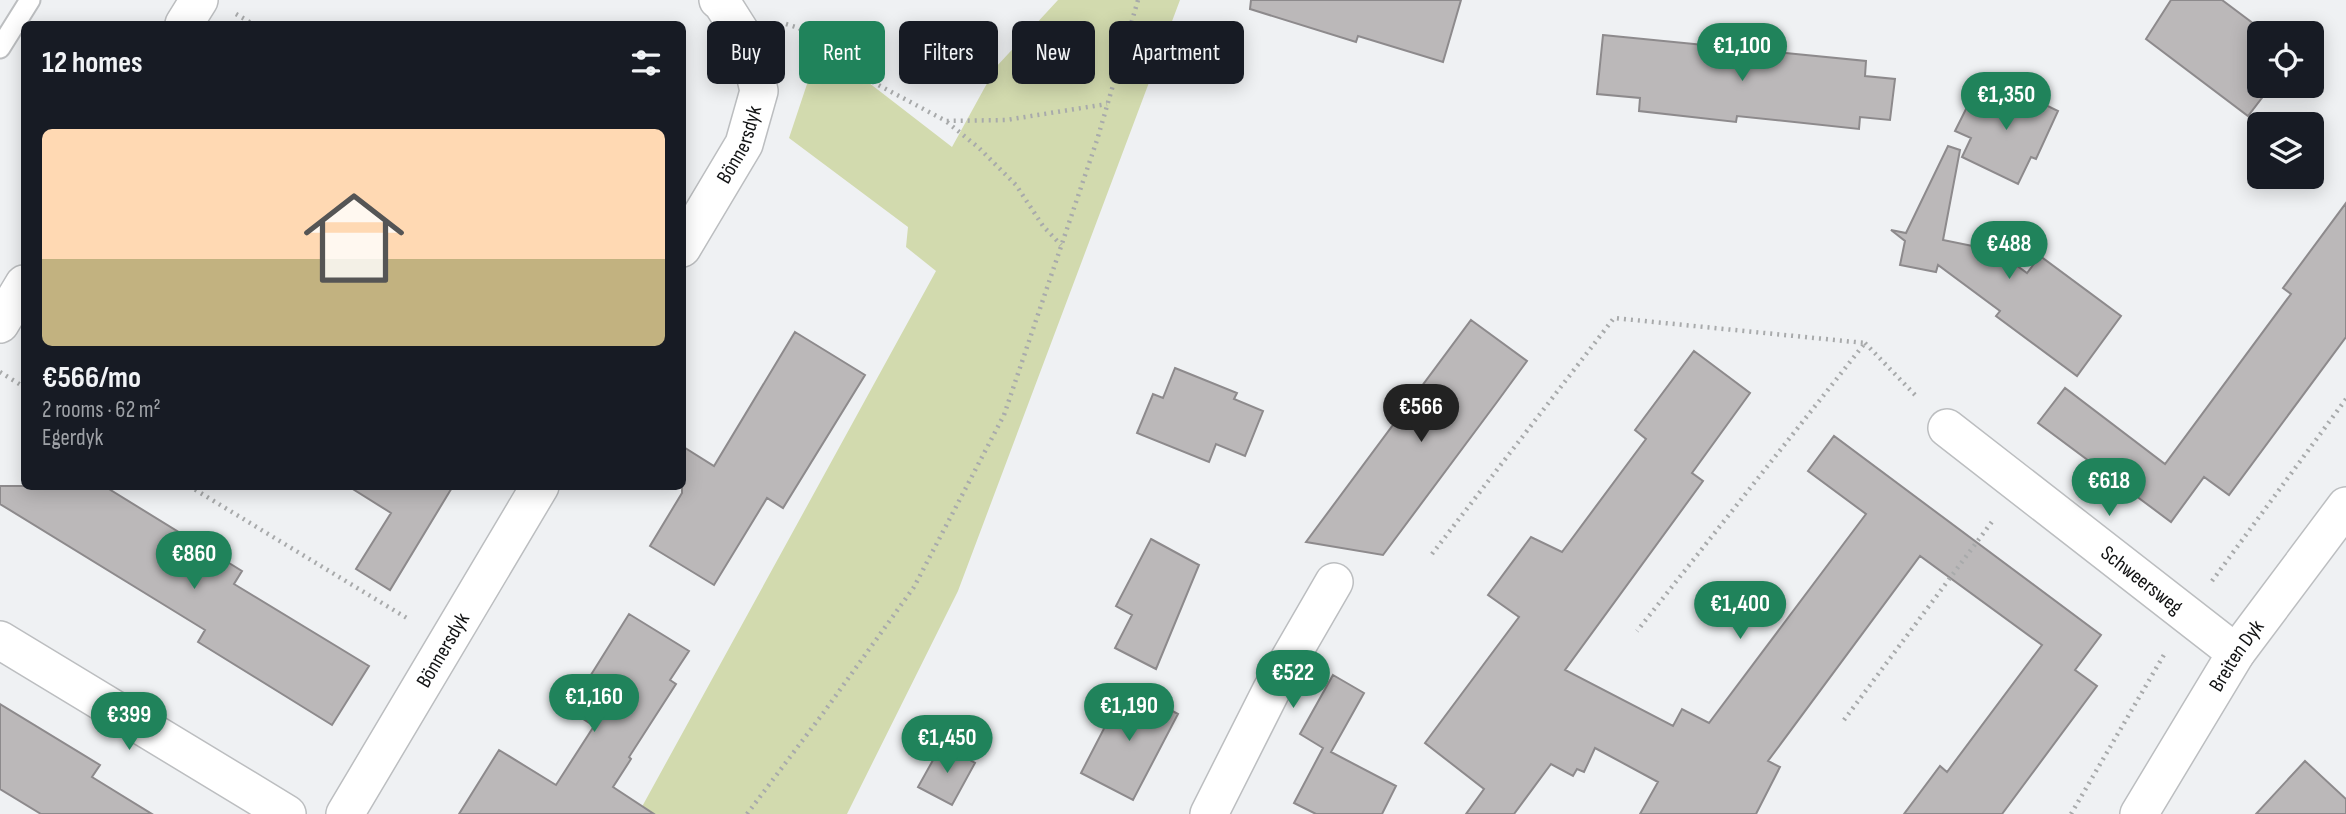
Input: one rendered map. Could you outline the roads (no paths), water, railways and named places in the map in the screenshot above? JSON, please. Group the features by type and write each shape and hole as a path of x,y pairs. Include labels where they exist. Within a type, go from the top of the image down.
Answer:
{"street":[{"path":"186,21 199,0"},
{"name":"Bönnersdyk","path":"686,241 744,144 759,91 748,44 720,1"},
{"path":"0,324 21,289"},
{"name":"Schweersweg","path":"1947,428 2236,653"},
{"name":"Bönnersdyk","path":"345,814 538,490"},
{"name":"Breiten Dyk","path":"2139,814 2236,653 2346,506"},
{"path":"1209,814 1271,691 1334,582"},
{"path":"0,640 287,814"}],"lane":[{"path":"0,48 30,0"}]}
